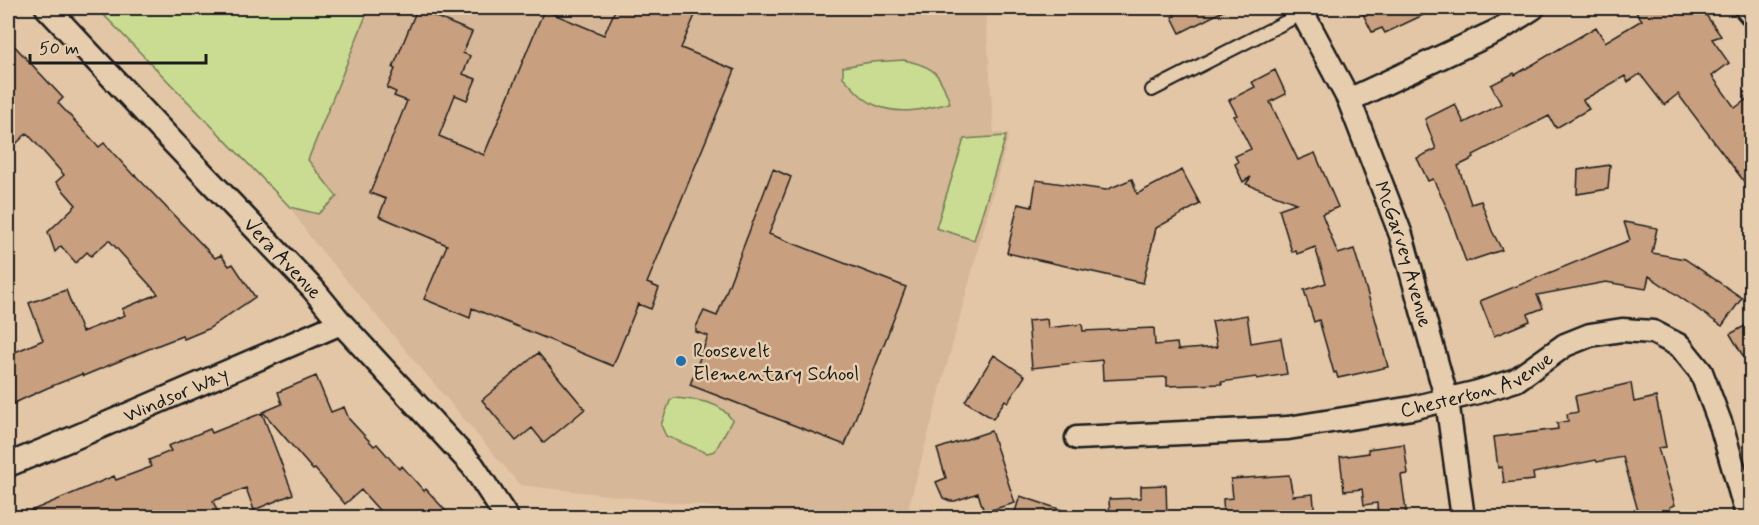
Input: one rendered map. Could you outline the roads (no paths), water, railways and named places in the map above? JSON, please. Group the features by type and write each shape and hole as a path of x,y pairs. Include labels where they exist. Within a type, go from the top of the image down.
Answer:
{"street":[{"name":"Vera Avenue","path":"47,8 313,289 341,323 473,466 507,518"},
{"path":"1349,100 1499,30 1533,8"},
{"path":"1746,8 1752,15"},
{"name":"McGarvey Avenue","path":"1301,10 1349,100 1401,235 1447,400 1463,518"},
{"name":"Windsor Way","path":"8,465 341,323"},
{"name":"Chesterton Avenue","path":"1077,438 1288,428 1447,400 1516,380 1565,345 1590,335 1622,330 1653,332 1680,346 1701,372 1721,425 1748,518"}],"lane":[{"path":"1152,90 1301,10"}],"place":[{"name":"Roosevelt Elementary School","path":"681,361"}]}
